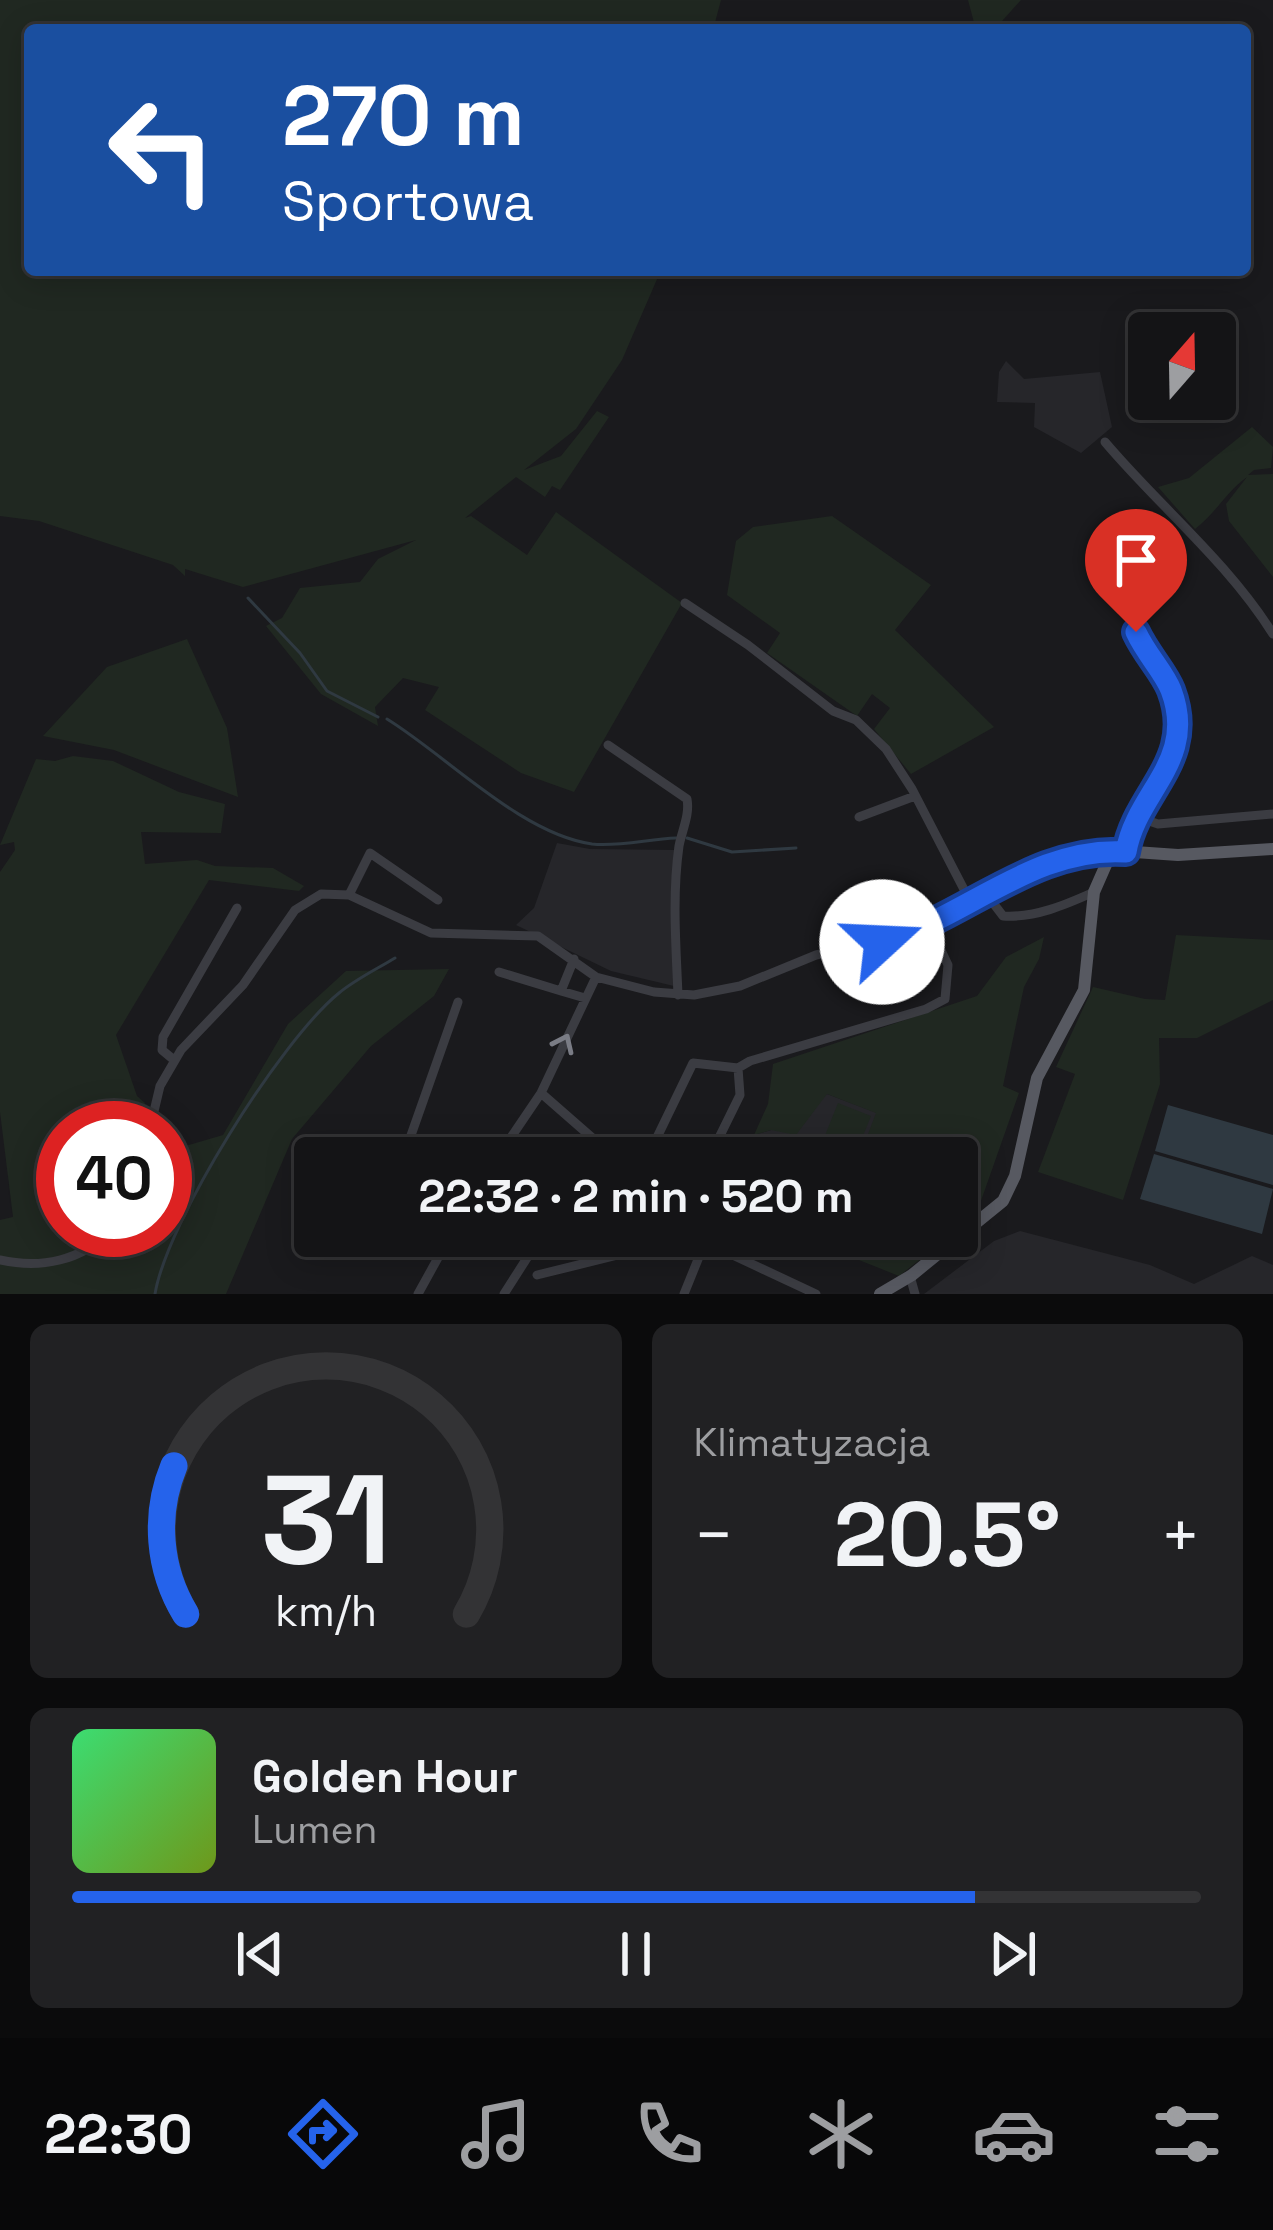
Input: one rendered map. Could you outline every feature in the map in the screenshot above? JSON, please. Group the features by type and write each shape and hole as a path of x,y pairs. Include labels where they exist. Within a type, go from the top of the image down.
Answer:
{"main road":[{"path":"880,1294 910,1276 1003,1201 1015,1176 1037,1078 1084,990 1099,869 1115,851 1178,855 1273,849"}],"street":[{"path":"1105,442 1209,551 1273,634"},
{"path":"685,603 833,711 856,720 898,764 971,903"},
{"path":"156,1101 174,1060 243,985 295,910 321,894 350,895 431,933 525,933 551,942 596,976 678,994 703,994 929,925 1054,859 1115,851 1140,818 1173,758 1176,719 1169,685 1145,653 1126,606"},
{"path":"608,745 683,794 689,806 679,846 678,994"},
{"path":"859,817 915,796"},
{"path":"1140,818 1158,824 1273,814"},
{"path":"1088,851 1099,869"},
{"path":"350,895 370,853 438,900"},
{"path":"987,895 1003,916 1021,917 1094,892"},
{"path":"174,1060 162,1050 163,1037 237,908"},
{"path":"657,1137 693,1063 738,1068 945,999 948,964 929,925"},
{"path":"561,991 574,959"},
{"path":"499,972 585,998"},
{"path":"511,1137 541,1094 596,976"},
{"path":"411,1137 458,1002"},
{"path":"719,1137 740,1095 738,1068"},
{"path":"541,1094 585,1137"},
{"path":"3,1261 32,1264 71,1257"},
{"path":"418,1294 438,1257"},
{"path":"504,1294 528,1257"},
{"path":"537,1275 610,1257"},
{"path":"684,1294 699,1257"},
{"path":"737,1257 816,1294"},
{"path":"910,1276 915,1294"}],"shaded area":[{"path":"0,0 721,0 715,24 24,24 24,276 658,276 622,360 576,429 524,470 561,456 597,411 609,417 560,490 552,486 545,497 516,477 465,518 471,516 527,555 556,512 682,603 574,792 521,773 425,710 439,687 403,678 375,707 378,726 321,694 266,626 282,618 300,588 360,582 378,559 416,540 243,587 185,569 185,576 173,565 39,521 0,516"},
{"path":"968,0 1021,0 999,24 974,24"},
{"path":"1006,361 1024,379 1100,372 1112,427 1081,453 1034,427 1035,403 997,402 999,372"},
{"path":"1252,427 1273,447 1271,468 1248,475 1273,474 1273,577 1229,521 1226,504 1247,477 1195,529 1158,487 1189,478"},
{"path":"832,516 931,585 895,630 994,727 911,774 874,729 890,708 872,694 857,716 767,653 780,633 727,595 736,541 753,527"},
{"path":"187,639 227,728 238,797 114,750 43,736 107,667"},
{"path":"73,756 113,761 179,792 225,804 221,833 141,832 145,864 197,860 215,866 273,868 304,886 299,891 209,880 116,1035 143,1101 36,1101 36,1257 192,1257 192,1144 223,1135 288,1024 346,971 449,969 434,996 371,1046 292,1139 226,1294 0,1294 0,1220 13,1217 0,1112 0,872 15,850 14,842 0,845 36,759"},
{"path":"557,843 590,849 675,850 674,986 611,971 516,925 534,908"},
{"path":"1176,935 1273,940 1273,1000 1197,1038 1159,1038 1160,1084 1123,1200 1038,1172 1075,1074 1056,1067 1093,987 1165,1000"},
{"path":"1044,937 1024,987 1003,1086 1019,1093 978,1209 978,1137 867,1137 876,1113 827,1094 796,1135 771,1130 754,1135 768,1104 773,1064 977,996 1006,957"},
{"path":"827,1094 877,1113 867,1137 753,1137"},
{"path":"838,1103 871,1116 862,1137 824,1137"},
{"path":"1168,1105 1273,1135 1273,1185 1155,1151"},
{"path":"1154,1154 1273,1189 1262,1234 1140,1199"},
{"path":"1020,1231 1150,1265 1194,1284 1252,1256 1273,1265 1273,1294 924,1294 994,1241"},
{"path":"860,1257 923,1257 899,1276"}],"waterway":[{"path":"248,598 300,653 327,691 378,717"},
{"path":"387,719 512,810 565,837 602,845 676,838"},
{"path":"687,838 732,852 796,848"},
{"path":"155,1294 164,1262 203,1179 258,1090 315,1016 339,993 395,958"}],"route":[{"path":"882,942 940,920 1054,859 1088,851 1126,852 1130,831 1166,774 1177,743 1172,694 1136,632"}]}
